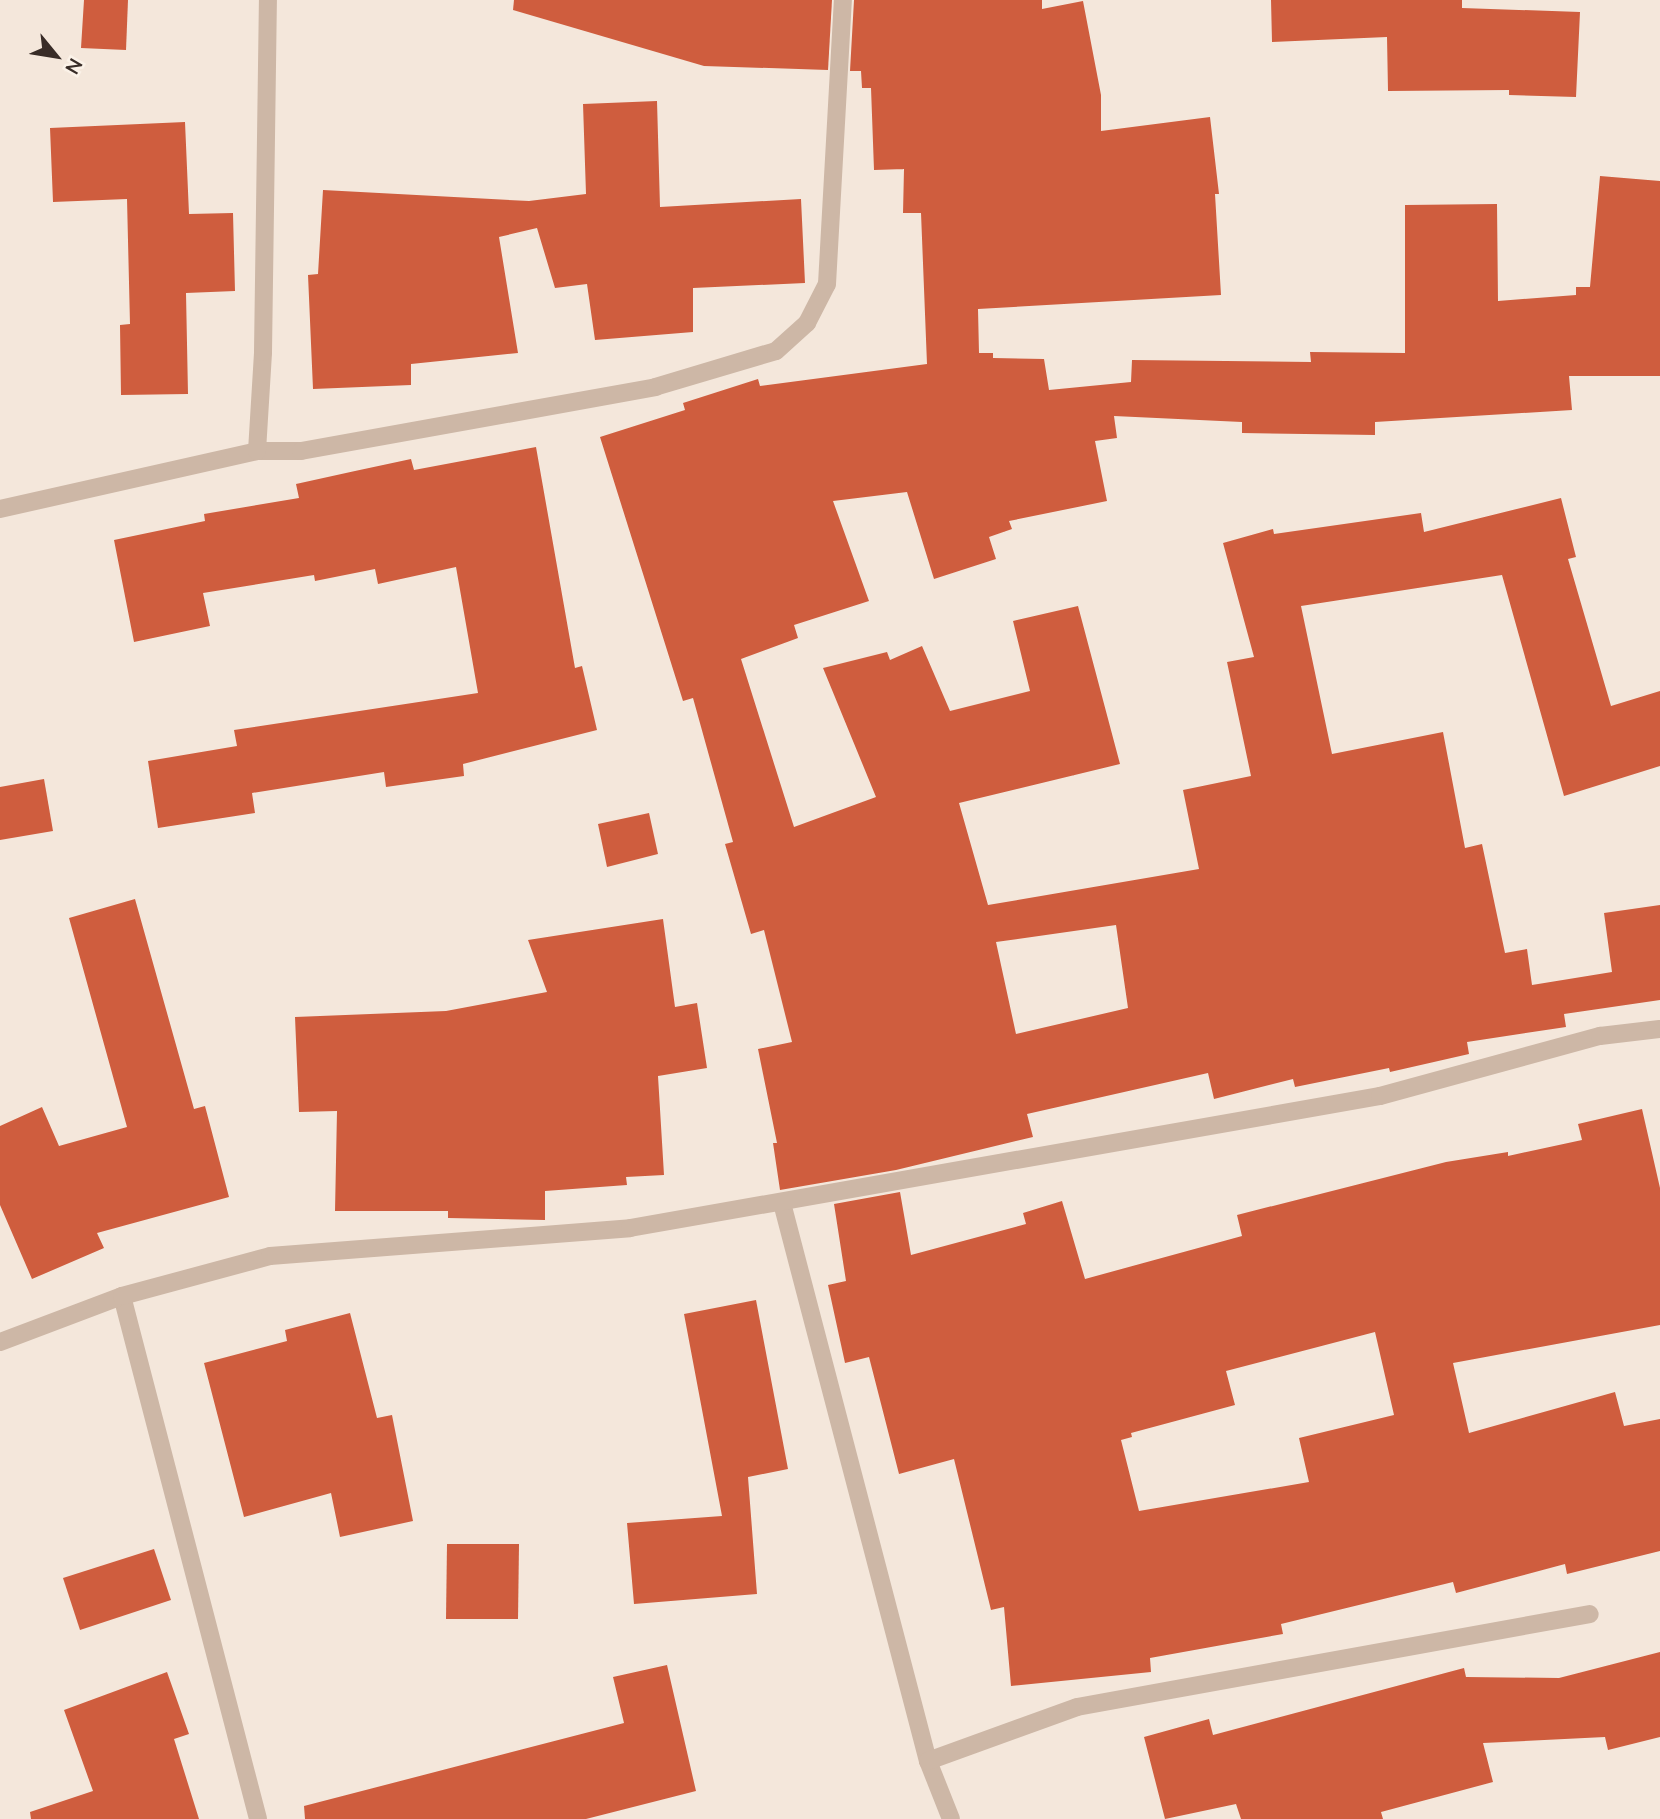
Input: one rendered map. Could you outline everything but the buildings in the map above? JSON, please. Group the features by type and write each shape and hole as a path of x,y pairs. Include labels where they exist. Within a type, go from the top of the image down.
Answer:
{"street":[{"path":"257,451 262,397 268,0"},
{"path":"0,509 257,451 302,452 655,387 776,351 807,323 827,284 843,0"},
{"path":"0,1342 122,1296 270,1256 630,1228 1380,1096 1600,1036 1660,1029"},
{"path":"782,1203 928,1761 951,1819"},
{"path":"122,1296 258,1819"},
{"path":"928,1761 1077,1707 1590,1614"}]}
